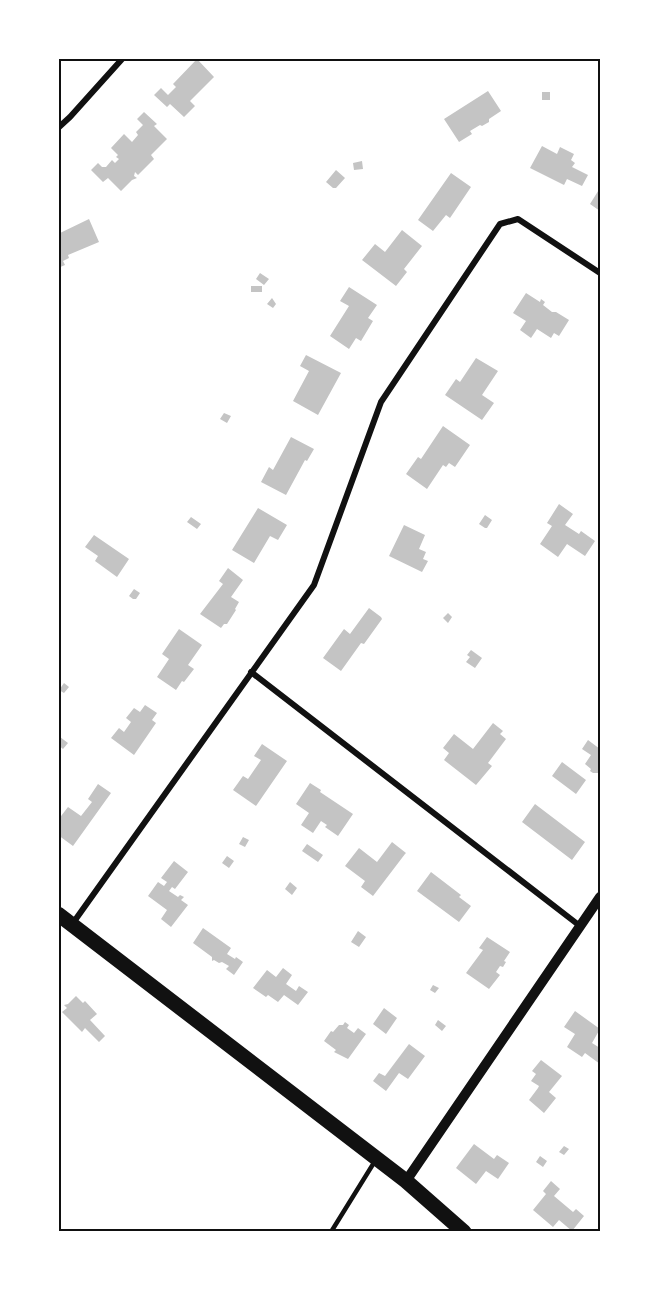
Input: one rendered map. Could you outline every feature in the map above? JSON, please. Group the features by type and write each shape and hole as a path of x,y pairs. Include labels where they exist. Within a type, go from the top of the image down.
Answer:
{"main road":[{"path":"58,914 406,1181 464,1232"}],"street":[{"path":"58,128 123,58"},
{"path":"72,924 314,585 381,402 500,224 518,219 600,273"},
{"path":"251,672 580,926"},
{"path":"406,1181 600,897"}],"lane":[{"path":"331,1232 376,1159"}],"building":[{"path":"197,59 214,77 190,101 195,106 184,117 170,104 167,107 154,95 161,88 168,95 176,87 173,84"},
{"path":"488,91 501,111 489,119 489,122 470,131 472,134 459,142 444,119"},
{"path":"542,92 550,92 550,100 542,100"},
{"path":"144,112 157,124 154,126 167,139 151,155 154,159 138,175 135,172 134,176 137,178 121,191 108,178 103,182 91,170 98,163 106,167 112,160 115,163 119,159 111,148 124,134 132,142 138,135 136,132 143,125 137,119"},
{"path":"542,146 557,154 560,147 574,154 571,160 575,163 572,167 588,175 582,186 567,179 564,185 530,168"},
{"path":"362,161 363,169 354,170 353,163"},
{"path":"336,170 345,178 336,188 333,188 326,182"},
{"path":"451,173 471,187 450,218 446,215 433,231 418,220"},
{"path":"600,188 600,211 590,204"},
{"path":"89,219 99,242 68,255 69,258 63,261 65,265 58,268 58,234"},
{"path":"402,230 422,246 404,269 407,272 396,286 362,260 375,244 385,252"},
{"path":"260,273 269,279 264,285 256,279"},
{"path":"251,286 262,286 262,292 251,292"},
{"path":"349,287 377,305 368,318 373,321 361,341 356,338 349,349 330,336 349,306 340,301"},
{"path":"526,293 540,302 541,299 545,302 543,305 552,312 569,320 559,336 554,333 551,338 537,329 531,338 520,330 526,321 513,313"},
{"path":"272,298 276,304 273,308 267,304"},
{"path":"306,355 341,373 318,415 293,401 309,371 300,366"},
{"path":"476,358 498,371 482,395 494,403 482,420 445,395 456,379 460,382"},
{"path":"224,413 231,416 227,423 220,419"},
{"path":"443,426 470,445 455,467 449,463 446,467 443,465 427,489 406,474 418,457 421,459"},
{"path":"291,437 314,449 307,461 305,460 286,495 261,482 269,467 273,470"},
{"path":"559,504 573,514 565,525 579,534 581,531 595,541 585,556 567,544 558,557 540,544 552,526 547,523"},
{"path":"258,508 287,525 278,540 270,536 254,563 232,550"},
{"path":"485,515 492,520 487,528 479,524"},
{"path":"191,517 201,524 197,529 187,522"},
{"path":"404,525 425,535 419,549 426,552 423,559 428,561 422,572 389,556"},
{"path":"94,535 129,559 117,577 95,561 98,556 85,547"},
{"path":"228,568 243,580 231,597 239,602 236,610 227,624 221,628 200,614 223,584 219,581"},
{"path":"134,589 140,593 136,599 129,596"},
{"path":"369,608 382,619 341,671 323,658 344,629 350,634"},
{"path":"448,613 452,617 448,623 443,618"},
{"path":"179,629 202,645 188,665 194,669 176,690 157,677 169,659 162,654"},
{"path":"471,650 482,658 475,668 466,662"},
{"path":"64,683 69,687 64,693 59,690"},
{"path":"145,705 157,713 152,720 156,723 134,755 111,738 119,728 124,732 131,722 126,718 134,708 140,712"},
{"path":"493,723 503,731 500,734 506,739 488,763 492,766 476,785 444,760 449,753 443,748 454,734 473,749"},
{"path":"60,737 68,743 63,749 58,745"},
{"path":"588,740 600,749 600,775 590,771 591,769 585,764 591,755 582,749"},
{"path":"262,744 287,761 256,806 233,790 243,776 248,779 261,760 254,756"},
{"path":"562,762 586,780 576,794 552,776"},
{"path":"310,783 353,814 338,836 325,827 327,825 321,821 313,833 301,825 309,813 296,804"},
{"path":"98,784 111,793 73,846 58,835 58,820 68,807 81,816 92,802 88,799"},
{"path":"535,804 585,842 572,860 522,822"},
{"path":"243,837 249,840 245,847 239,844"},
{"path":"392,842 406,853 373,896 361,887 365,881 345,866 359,848 377,862"},
{"path":"307,844 323,855 318,862 302,851"},
{"path":"227,856 234,861 229,868 222,863"},
{"path":"174,861 188,872 175,889 172,887 169,891 178,897 180,895 184,897 181,900 188,905 171,927 161,919 167,910 148,896 158,882 164,886 167,882 161,878"},
{"path":"431,872 461,895 459,897 471,906 459,922 417,891"},
{"path":"290,882 297,888 292,895 285,889"},
{"path":"203,928 231,948 227,954 243,962 234,975 226,969 229,966 222,962 212,961 212,957 193,943"},
{"path":"358,931 366,937 359,947 351,942"},
{"path":"487,937 510,952 503,967 500,966 496,972 500,975 489,989 466,973 483,950 479,948"},
{"path":"283,968 292,975 286,984 296,991 299,986 308,992 298,1005 284,995 278,1002 253,988 267,970 276,977"},
{"path":"433,985 439,988 435,993 430,990"},
{"path":"76,996 83,1003 85,1001 97,1014 90,1020 105,1036 99,1042 85,1028 82,1032 62,1012 67,1008 64,1005"},
{"path":"384,1008 397,1018 386,1034 373,1024"},
{"path":"575,1011 600,1029 592,1043 600,1048 600,1064 585,1053 582,1057 567,1047 575,1034 564,1027"},
{"path":"438,1020 446,1026 442,1031 435,1025"},
{"path":"345,1022 349,1025 347,1028 354,1033 358,1028 366,1034 348,1059 334,1052 336,1050 324,1041 331,1031 333,1032"},
{"path":"409,1044 425,1056 408,1079 399,1073 386,1091 373,1081 379,1073 385,1076"},
{"path":"541,1060 562,1076 549,1092 556,1098 544,1113 529,1100 539,1086 531,1081 536,1074 532,1071"},
{"path":"474,1144 494,1159 497,1155 509,1163 498,1179 486,1171 476,1184 456,1168"},
{"path":"564,1146 569,1149 564,1155 559,1152"},
{"path":"540,1156 547,1161 543,1167 536,1162"},
{"path":"551,1181 560,1189 554,1196 573,1212 576,1209 584,1216 572,1231 559,1220 553,1227 533,1210 546,1194 543,1191"}]}
